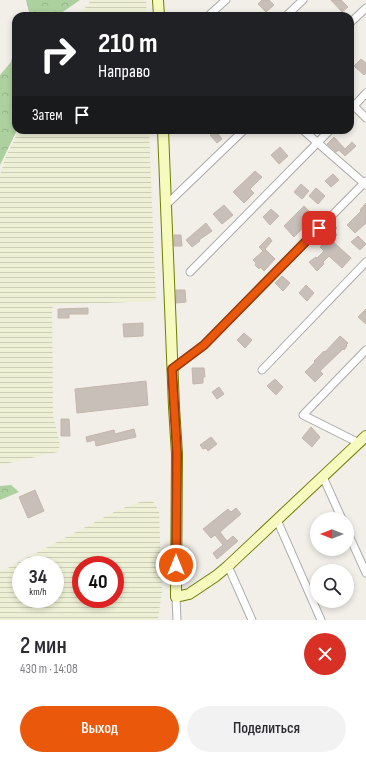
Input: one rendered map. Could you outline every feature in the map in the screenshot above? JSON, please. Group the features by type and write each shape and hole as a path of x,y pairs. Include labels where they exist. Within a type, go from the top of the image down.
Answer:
{"street":[{"path":"158,0 159,12"},
{"path":"212,12 226,0"},
{"path":"290,12 303,0"},
{"path":"354,19 366,8"},
{"path":"354,103 366,93"},
{"path":"354,108 366,118"},
{"path":"165,134 172,369 177,454 177,620"},
{"path":"166,206 240,134"},
{"path":"172,369 204,345 365,183 307,134"},
{"path":"190,272 326,134"},
{"path":"262,370 366,262"},
{"path":"176,596 189,594 228,566 362,440 303,415 366,350"},
{"path":"323,477 339,512"},
{"path":"277,520 321,620"},
{"path":"354,546 366,573"},
{"path":"228,566 252,620"}],"green space":[{"path":"26,0 80,0 63,12 29,12"},
{"path":"91,0 146,0 147,12 80,12"},
{"path":"12,57 12,134 15,134 0,165 0,75 11,62"},
{"path":"17,134 149,134 156,301 56,305 52,308 53,415 60,445 58,452 0,465 0,175 5,159"},
{"path":"11,485 19,492 0,500 0,486"},
{"path":"144,501 153,501 159,511 162,591 158,620 0,620 0,572 12,566 12,608 64,608 64,556 30,556 116,511"}],"building":[{"path":"262,0 269,0 274,5 266,12 258,4"},
{"path":"331,0 341,0 348,7 342,12"},
{"path":"361,59 366,63 366,73 364,75 354,66"},
{"path":"218,134 222,139 217,143 210,135"},
{"path":"334,137 345,149 352,142 356,146 345,156 339,150 336,152 327,144"},
{"path":"280,147 288,156 279,164 271,155"},
{"path":"255,171 262,177 250,189 254,193 244,203 233,192"},
{"path":"333,174 339,180 331,187 325,181"},
{"path":"301,184 309,191 302,199 294,192"},
{"path":"316,188 325,196 318,204 309,196"},
{"path":"366,203 366,223 355,233 347,225 361,211 360,210"},
{"path":"224,205 233,215 222,224 213,214"},
{"path":"304,206 310,212 308,214 310,216 301,225 304,227 294,237 284,226"},
{"path":"271,209 279,216 270,225 263,217"},
{"path":"206,223 212,231 192,247 186,240"},
{"path":"332,223 337,228 334,231 337,235 333,239 324,230"},
{"path":"174,235 181,235 182,246 174,246"},
{"path":"358,236 366,244 360,250 351,242"},
{"path":"269,237 272,241 265,249 275,259 264,271 255,265 256,263 253,260 263,251 259,247"},
{"path":"329,238 351,258 342,268 329,256 317,271 309,262 316,257 317,258 324,251 320,247"},
{"path":"282,276 290,283 283,291 275,283"},
{"path":"306,285 314,293 307,301 299,293"},
{"path":"176,290 185,290 186,302 176,303"},
{"path":"88,308 88,314 69,314 69,318 58,318 58,309"},
{"path":"366,309 366,324 358,317"},
{"path":"143,323 143,336 124,337 123,324"},
{"path":"244,333 252,340 245,348 237,340"},
{"path":"340,336 348,343 346,345 347,346 320,371 323,374 315,382 305,372 315,362 314,361"},
{"path":"192,368 204,368 205,377 203,377 203,383 193,384"},
{"path":"275,379 283,387 276,395 267,386"},
{"path":"146,381 148,405 77,413 75,389"},
{"path":"219,387 224,394 217,399 212,392"},
{"path":"61,419 69,419 70,436 61,436"},
{"path":"311,427 320,437 312,447 302,438"},
{"path":"134,429 136,437 96,446 95,440 87,442 86,437 114,430 115,434"},
{"path":"211,437 217,444 208,451 206,448 203,449 200,445"},
{"path":"35,490 44,511 28,518 19,497"},
{"path":"236,508 241,514 220,532 227,541 233,536 238,541 217,559 213,553 223,545 215,535 211,538 203,529 228,509 231,512"}],"route":[{"path":"176,565 177,454 172,369 204,345 319,228"}]}
